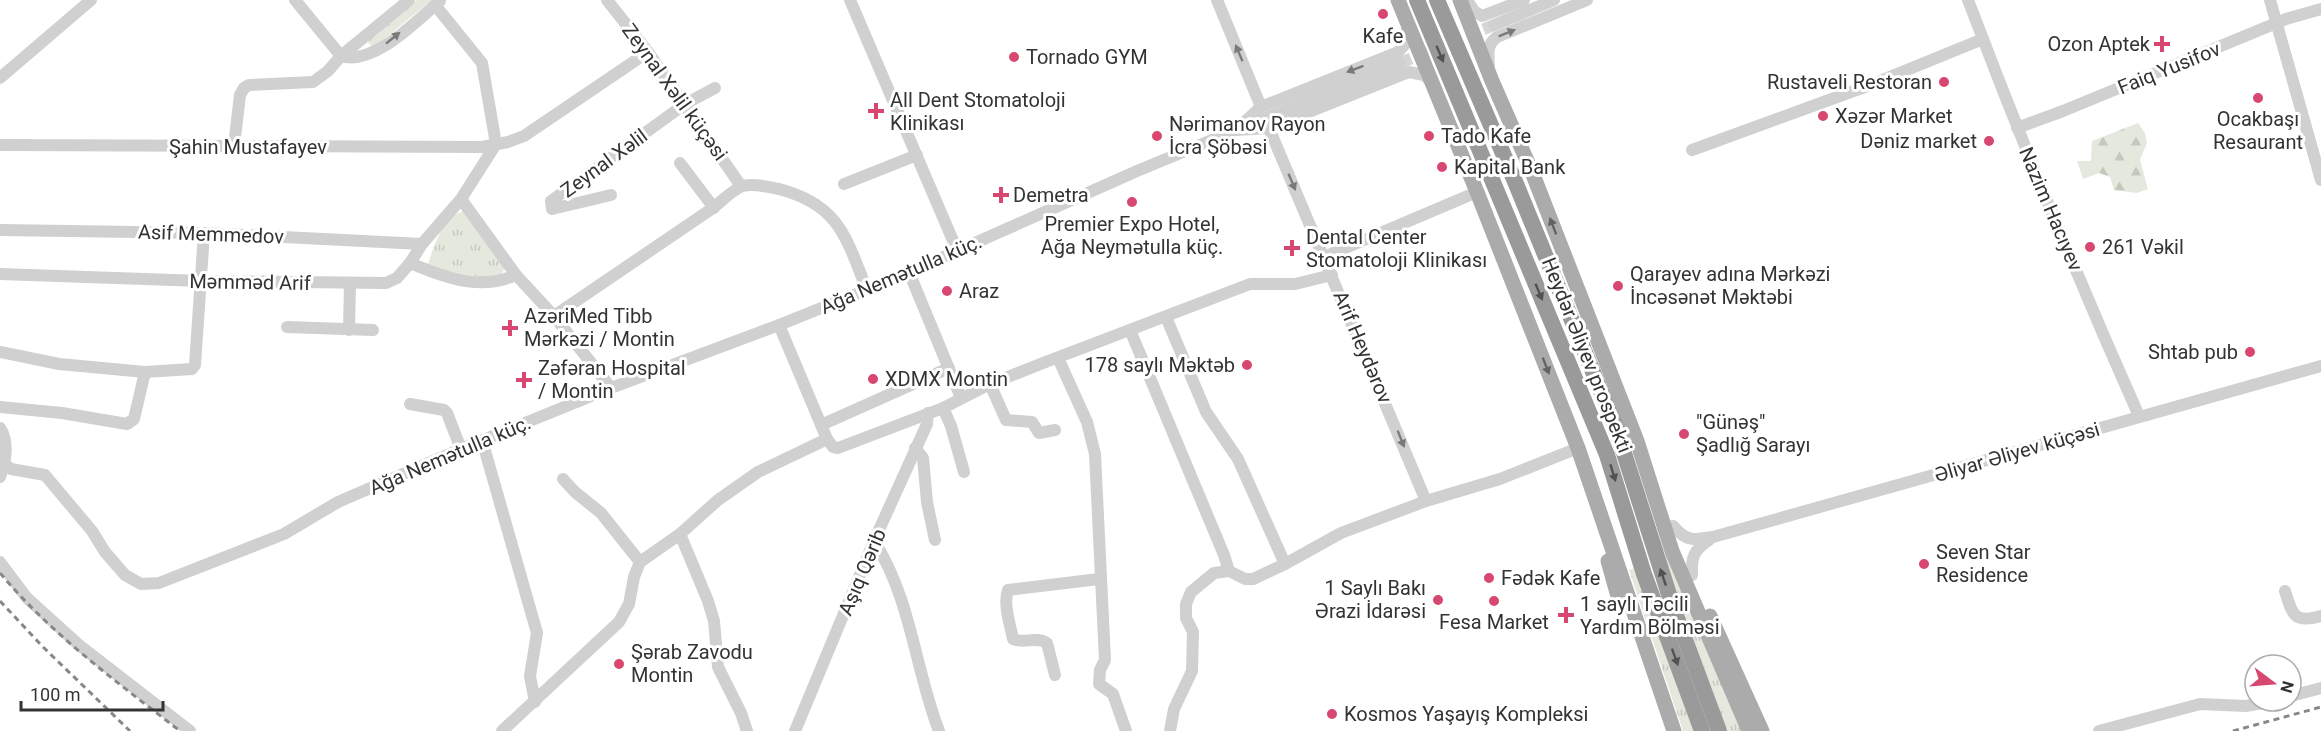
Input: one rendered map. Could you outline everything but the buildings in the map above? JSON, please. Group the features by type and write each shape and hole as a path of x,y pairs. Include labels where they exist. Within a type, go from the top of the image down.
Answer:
{"highway":[{"name":"Heydər Əliyev prospekti","path":"1417,0 1607,455 1644,574 1702,731"},
{"name":"Heydər Əliyev prospekti","path":"1437,0 1514,179 1616,428 1673,608 1719,731"}],"main road":[{"path":"1398,0 1478,192 1578,448 1674,731"},
{"path":"1460,0 1532,172 1692,575 1762,731"},
{"path":"1637,441 1672,551 1749,731"},
{"path":"1589,479 1612,582 1664,731"}],"street":[{"path":"0,78 91,0"},
{"path":"295,0 341,56 356,58 378,51 438,2 482,63 496,144 461,199 516,275 554,316 611,388"},
{"path":"234,146 240,94 244,88 249,85 313,82 409,0"},
{"name":"Zeynal Xəlil küçəsi","path":"607,0 648,52 741,186"},
{"path":"850,0 957,250"},
{"path":"1217,0 1261,107 1398,52 1407,42 1407,22"},
{"path":"1467,0 1478,15 1482,16 1524,0"},
{"path":"1494,25 1554,0"},
{"path":"1492,81 1488,49 1494,39 1587,0"},
{"name":"Nazim Hacıyev","path":"1968,0 2017,128 2095,317 2139,416"},
{"path":"2270,0 2316,143 2321,180"},
{"name":"Faiq Yusifov","path":"2017,128 2276,24 2321,9"},
{"path":"1692,150 1870,85 1983,39"},
{"name":"Şahin Mustafayev","path":"0,145 482,147 524,136 648,52"},
{"path":"1236,130 1401,63"},
{"name":"Ağa Nemətulla küç.","path":"5,464 11,469 41,473 48,477 125,575 141,584 159,584 284,534 338,502 482,440 867,290 1077,195 1236,130 1269,128 1409,72 1424,75 1433,84"},
{"name":"Zeynal Xəlil","path":"611,195 552,209 550,206 551,201 685,104 715,88"},
{"name":"Ağa Nemətulla küç.","path":"1236,130 1261,107"},
{"name":"Arif Heydərov","path":"1269,128 1426,501"},
{"path":"844,184 917,154"},
{"path":"680,163 714,208"},
{"path":"554,316 714,208 741,186 767,186 789,192 813,202 824,210 839,225 867,290"},
{"path":"1324,256 1478,192"},
{"name":"Məmməd Arif","path":"0,274 202,281 386,283 397,278 422,244 461,199"},
{"name":"Asif Memmedov","path":"0,230 204,233 422,244"},
{"path":"0,352 59,364 145,372 192,369 195,365 204,233"},
{"path":"410,263 446,278 489,284 501,282 516,275"},
{"path":"909,272 961,398"},
{"path":"779,325 827,439 833,447 843,447 943,408 990,384 1250,284 1295,284 1332,275"},
{"path":"349,330 350,284"},
{"path":"1166,317 1206,412 1238,459 1285,564"},
{"path":"287,327 373,330"},
{"path":"1130,330 1229,571"},
{"path":"1058,358 1087,422 1095,454 1105,660 1100,670 1099,684 1113,694 1126,731"},
{"name":"Əliyar Əliyev küçəsi","path":"1673,526 1687,538 1713,537 2321,366"},
{"path":"821,424 949,368"},
{"path":"0,407 87,416 127,424 135,419 145,372"},
{"path":"990,384 1006,420 1032,422 1040,434 1055,430"},
{"path":"410,404 444,410 461,449"},
{"path":"943,408 951,426 964,472"},
{"name":"Aşıq Qərib","path":"795,731 874,541 927,424 928,413"},
{"path":"0,428 5,436 5,464 0,477"},
{"path":"502,731 620,622 629,604 634,577 640,561 680,534 718,500 758,472 827,439"},
{"path":"482,440 537,633 530,676 535,702"},
{"path":"915,448 923,458 927,502 935,540"},
{"path":"1170,731 1174,709 1192,671 1193,632 1186,618 1186,604 1191,592 1201,582 1214,573 1229,571 1245,579 1252,579 1285,564 1341,533 1426,501 1500,479 1578,448"},
{"path":"563,479 601,513 640,561"},
{"path":"680,534 714,621 718,667 741,713 747,731"},
{"name":"Əliyar Əliyev küçəsi","path":"1692,575 1693,554 1696,549 1713,537"},
{"path":"874,541 883,555 907,616 927,701 939,731"},
{"path":"0,562 27,598 79,645 190,731"},
{"path":"1055,675 1045,641 1013,639 1006,594 1008,590 1100,579"},
{"path":"2285,591 2291,610 2298,618 2307,620 2321,616"},
{"path":"2303,693 2321,688"},
{"path":"2099,731 2200,704 2243,706"}],"green space":[{"path":"417,0 432,0 373,48 367,41"},
{"path":"2138,123 2145,133 2147,143 2140,160 2148,189 2137,193 2114,190 2110,177 2099,173 2083,179 2077,161 2091,161 2092,141"},
{"path":"466,210 505,267 500,278 449,274 428,265 445,225 458,213"},
{"path":"1667,555 1743,731 1727,731 1664,557"},
{"path":"1634,568 1694,731 1683,731 1629,570"}],"tunnel":[{"path":"1400,63 1494,25"}],"railway":[{"path":"0,573 20,596 63,637 180,731"},
{"path":"0,601 43,647 130,731"},
{"path":"2233,731 2321,707"}],"place":[{"name":"Kafe","path":"1383,14"},
{"name":"Ozon Aptek","path":"2162,44"},
{"name":"Tornado GYM","path":"1014,57"},
{"name":"Rustaveli Restoran","path":"1944,82"},
{"name":"Ocakbaşı Resaurant","path":"2258,98"},
{"name":"All Dent Stomatoloji Klinikası","path":"876,111"},
{"name":"Xəzər Market","path":"1823,116"},
{"name":"Nərimanov Rayon İcra Şöbəsi","path":"1157,136"},
{"name":"Tado Kafe","path":"1429,136"},
{"name":"Dəniz market","path":"1989,141"},
{"name":"Kapital Bank","path":"1442,167"},
{"name":"Demetra","path":"1001,195"},
{"name":"Premier Expo Hotel, Ağa Neymətulla küç.","path":"1132,202"},
{"name":"261 Vəkil","path":"2090,247"},
{"name":"Dental Center Stomatoloji Klinikası","path":"1292,248"},
{"name":"Qarayev adına Mərkəzi İncəsənət Məktəbi","path":"1618,286"},
{"name":"Araz","path":"947,291"},
{"name":"AzəriMed Tibb Mərkəzi / Montin","path":"510,328"},
{"name":"Shtab pub","path":"2250,352"},
{"name":"178 saylı Məktəb","path":"1247,365"},
{"name":"XDMX Montin","path":"873,379"},
{"name":"Zəfəran Hospital / Montin","path":"524,380"},
{"name":"\"Günəş\" Şadlığ Sarayı","path":"1684,434"},
{"name":"Seven Star Residence","path":"1924,564"},
{"name":"Fədək Kafe","path":"1489,578"},
{"name":"1 Saylı Bakı Ərazi İdarəsi","path":"1438,600"},
{"name":"Fesa Market","path":"1494,601"},
{"name":"1 saylı Təcili Yardım Bölməsi","path":"1566,615"},
{"name":"Şərab Zavodu Montin","path":"619,664"},
{"name":"Kosmos Yaşayış Kompleksi","path":"1332,714"}]}
